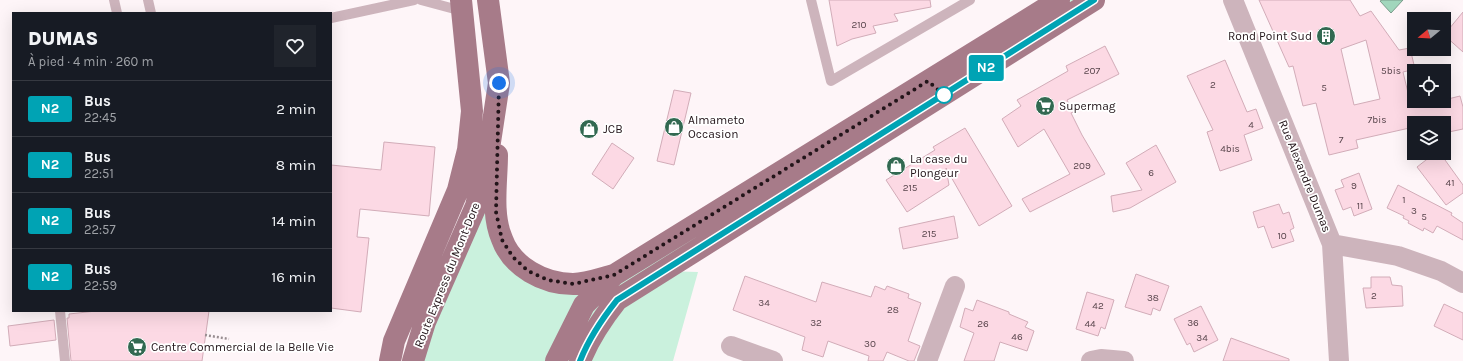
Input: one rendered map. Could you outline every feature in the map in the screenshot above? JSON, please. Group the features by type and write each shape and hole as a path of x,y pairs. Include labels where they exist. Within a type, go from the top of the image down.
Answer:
{"main road":[{"path":"556,361 584,305 614,275 1059,0"},
{"path":"580,361 587,342 601,320 617,300 1094,0"},
{"name":"Route Express du Mont-Dore","path":"413,361 425,322 476,206 488,156 499,83 492,3"},
{"name":"Route Express du Mont-Dore","path":"390,361 394,341 458,190 468,150 472,111 462,5"},
{"path":"499,83 496,212 502,240 513,257 528,271 548,280 573,284 614,275"}],"street":[{"name":"Rue Alexandre Dumas","path":"1233,0 1332,244 1339,361"},
{"path":"1332,244 1398,256 1441,271 1463,283"},
{"path":"927,361 955,286"},
{"path":"731,346 773,361"},
{"path":"1091,361 1101,359 1124,361"}],"lane":[{"path":"114,0 117,12"},
{"path":"148,0 151,12"},
{"path":"332,18 414,0"},
{"path":"421,0 462,5"},
{"path":"811,0 831,81 970,0"},
{"path":"60,312 65,361"}],"path":[{"path":"205,335 229,339"}],"shaded area":[{"path":"1059,0 1094,0 664,271 698,272 673,361 413,361 488,155 502,240 548,280 614,275"},
{"path":"1403,0 1391,13 1380,1"}],"building":[{"path":"829,0 930,0 931,7 894,14 898,21 873,26 876,33 852,39 837,46"},
{"path":"1259,0 1350,0 1360,16 1371,11 1399,50 1407,49 1407,56 1412,56 1414,64 1407,64 1407,71 1403,72 1407,89 1407,108 1451,108 1451,98 1460,96 1463,107 1463,129 1451,132 1451,116 1407,116 1407,129 1356,140 1358,148 1329,155 1316,103 1303,106 1293,66 1289,67","holes":["1366,40 1380,99 1354,105 1341,49"]},
{"path":"1463,12 1463,52 1451,41 1451,27"},
{"path":"1105,46 1119,74 1067,100 1073,112 1071,113 1082,135 1105,174 1030,212 1022,199 1070,174 1044,129 1018,147 1002,119 1021,106 1017,100 1068,71 1066,66"},
{"path":"1225,60 1247,112 1256,109 1263,128 1244,135 1252,160 1220,171 1207,132 1213,130 1187,76"},
{"name":"Almameto Occasion","path":"674,90 691,93 674,165 657,161"},
{"path":"965,128 1012,206 979,226 946,168 949,185 907,212 886,180 935,150 933,147"},
{"path":"384,142 435,147 429,216 360,209 357,237 369,238 361,312 332,308 332,165 381,170"},
{"path":"612,143 634,158 613,189 592,174"},
{"path":"1156,145 1176,182 1130,208 1113,212 1111,196 1142,190 1126,163"},
{"path":"1426,160 1445,160 1463,185 1463,193 1446,205 1417,167"},
{"path":"1359,173 1372,209 1354,216 1351,207 1343,210 1335,190 1344,187 1341,180"},
{"path":"1398,185 1452,213 1451,215 1463,223 1463,240 1437,226 1433,233 1424,228 1423,231 1408,223 1409,221 1403,218 1404,216 1387,208"},
{"path":"1279,204 1283,214 1289,212 1294,228 1290,230 1294,241 1272,248 1264,226 1258,228 1253,212"},
{"path":"954,216 958,238 903,249 899,228"},
{"path":"1136,274 1169,286 1160,311 1153,308 1151,315 1125,307"},
{"path":"745,276 816,302 822,282 871,297 875,286 885,290 887,286 909,294 908,298 921,303 908,341 920,346 914,361 909,361 887,352 883,361 868,361 869,356 828,341 823,357 802,350 805,337 733,310"},
{"path":"1371,277 1390,277 1392,285 1402,286 1403,306 1366,308 1363,288 1371,288"},
{"path":"1087,292 1114,300 1105,329 1101,327 1098,336 1076,329"},
{"path":"977,300 1009,312 1009,314 1028,322 1025,327 1034,331 1027,351 1000,342 994,361 964,361 974,333 960,327 965,308 973,311"},
{"path":"1444,304 1463,313 1463,340 1434,326"},
{"path":"1201,306 1218,340 1194,352 1190,343 1187,345 1174,319"},
{"name":"Centre Commercial de la Belle Vie","path":"87,312 209,312 202,361 71,361 67,318 69,318 69,314"},
{"path":"54,320 56,340 10,346 8,326"},
{"path":"1231,338 1289,359 1289,361 1223,361"}],"bus line":[{"name":"N2","path":"580,361 587,342 601,320 617,300 1094,0"}],"place":[{"name":"Rond Point Sud","path":"1326,36"},
{"name":"Supermag","path":"1045,106"},
{"name":"Almameto Occasion","path":"674,127"},
{"name":"JCB","path":"589,129"},
{"name":"La case du Plongeur","path":"896,166"},
{"name":"Centre Commercial de la Belle Vie","path":"137,347"}],"route":[{"path":"499,83 496,212 502,240 513,257 528,271 548,280 573,284 614,275 928,81 944,95"}]}
